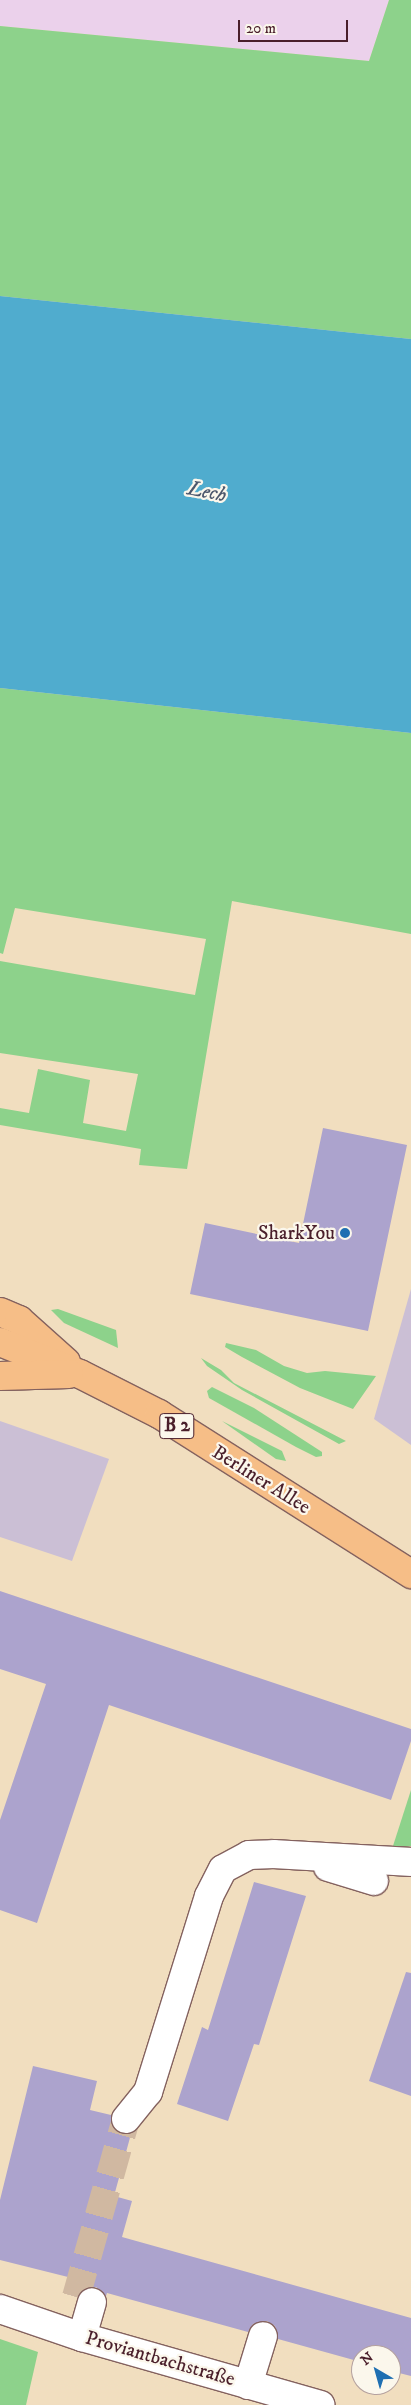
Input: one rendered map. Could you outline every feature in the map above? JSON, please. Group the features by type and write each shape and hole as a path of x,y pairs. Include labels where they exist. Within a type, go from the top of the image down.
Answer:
{"main road":[{"path":"0,1312 19,1320 80,1374"},
{"name":"Berliner Allee","path":"0,1342 80,1374 159,1414 411,1574"},
{"path":"0,1376 80,1374"}],"street":[{"path":"126,2119 148,2092 209,1896 223,1870 249,1855 291,1855 411,1862"},
{"path":"291,1855 374,1881"},
{"path":"74,2334 84,2299"},
{"name":"Proviantbachstraße","path":"0,2309 74,2334 321,2405"},
{"path":"248,2384 263,2336"}],"shaded area":[{"path":"0,0 389,0 369,61 0,26"},
{"path":"411,1289 411,1445 374,1419"},
{"path":"0,1421 109,1459 72,1561 0,1537"}],"green space":[{"path":"389,0 411,0 411,339 0,296 0,26 369,61"},
{"path":"0,688 411,733 411,934 232,901 187,1169 139,1165 141,1149 0,1125 0,1108 29,1113 38,1069 90,1080 83,1123 126,1131 138,1074 0,1053 0,961 195,995 206,939 15,908 3,954 0,953"},
{"path":"58,1309 116,1330 118,1348 64,1323 51,1310"},
{"path":"226,1343 256,1350 284,1366 307,1373 325,1371 376,1376 353,1409 300,1388 225,1347"},
{"path":"201,1358 221,1370 234,1383 346,1441 339,1444 242,1390 207,1366"},
{"path":"212,1387 254,1408 322,1452 322,1456 316,1457 296,1447 209,1398 207,1391"},
{"path":"222,1421 282,1451 286,1461 276,1459"},
{"path":"411,1790 411,1846 392,1849"},
{"path":"0,2339 38,2352 26,2405 0,2405"}],"water":[{"name":"Lech","path":"0,296 411,339 411,733 0,688"}],"building":[{"name":"SharkYou","path":"323,1128 407,1145 368,1331 190,1294 205,1223 299,1243"},
{"path":"0,1591 411,1729 411,1741 391,1800 109,1705 37,1923 0,1910 0,1820 46,1684 0,1669"},
{"path":"254,1882 306,1896 259,2045 254,2044 228,2121 177,2104 202,2027 208,2030"},
{"path":"406,1972 411,1973 411,2096 369,2081"},
{"path":"33,2066 97,2081 90,2110 111,2115 116,2131 131,2134 114,2196 132,2201 122,2237 411,2318 411,2376 401,2374 401,2345 351,2345 351,2359 278,2339 275,2326 267,2321 253,2324 248,2332 107,2293 106,2296 96,2287 82,2290 77,2297 67,2294 72,2278 0,2260 0,2200"}],"tunnel":[{"path":"76,2297 126,2119"}],"place":[{"name":"SharkYou","path":"345,1233"}]}
